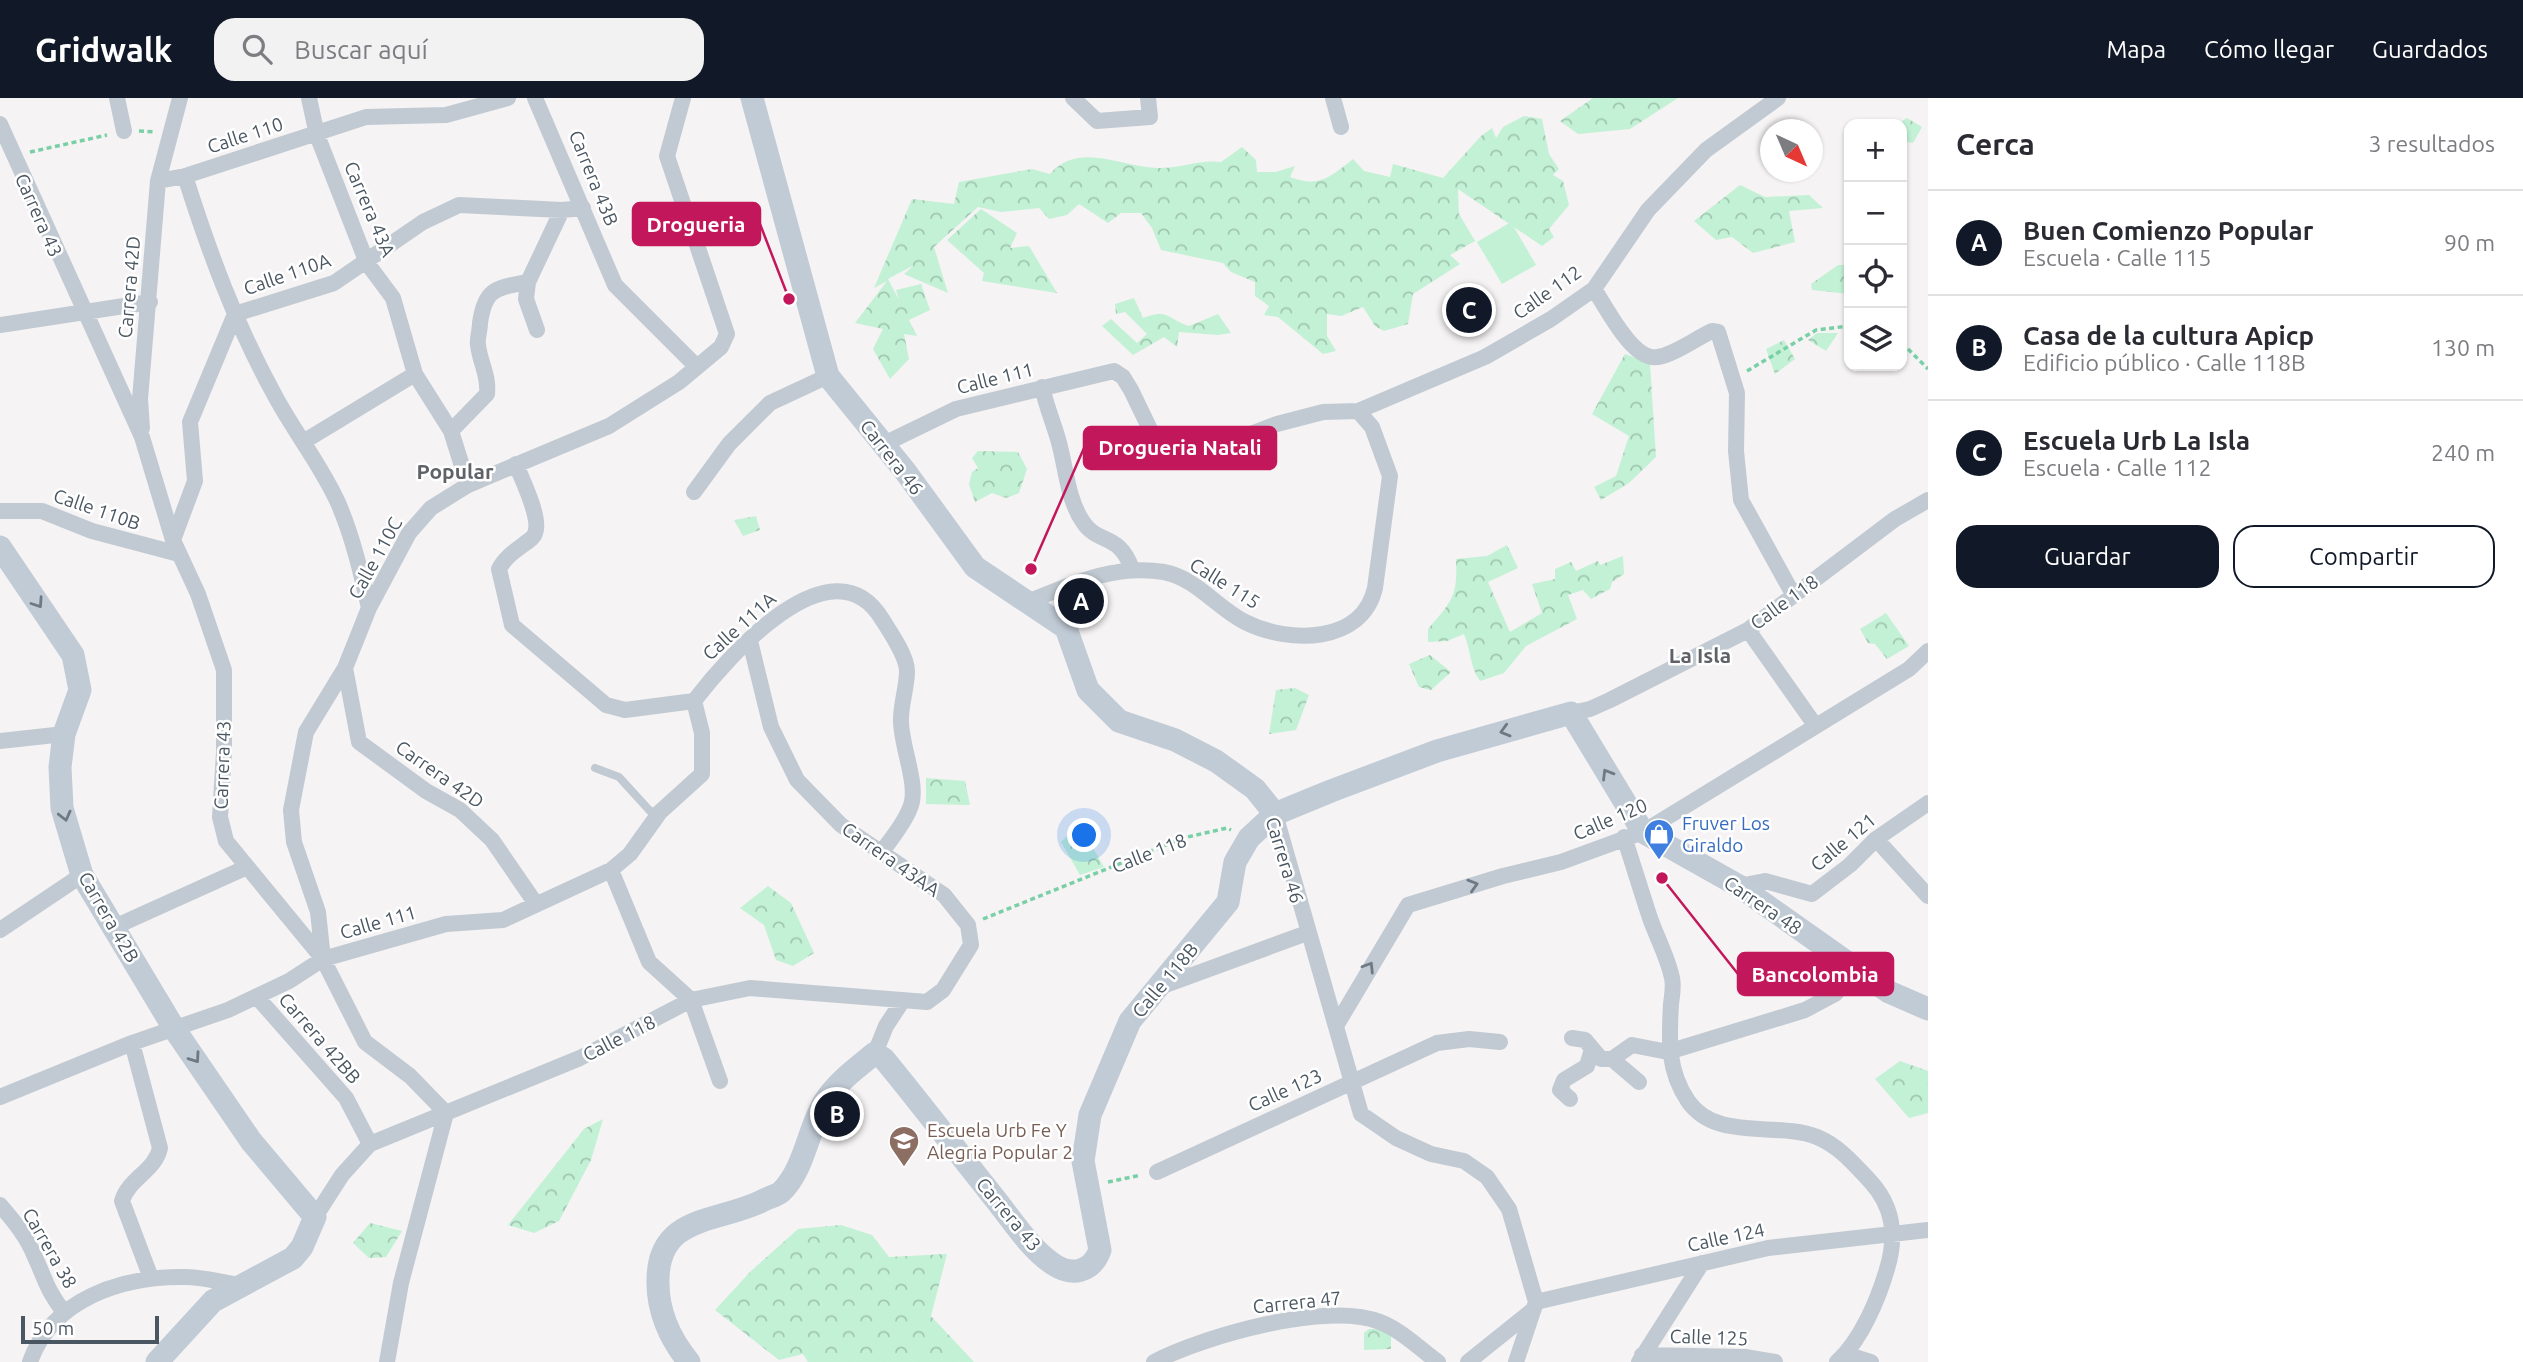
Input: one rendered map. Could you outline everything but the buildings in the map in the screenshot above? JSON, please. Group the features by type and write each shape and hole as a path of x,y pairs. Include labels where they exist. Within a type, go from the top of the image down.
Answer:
{"street":[{"path":"117,98 124,131"},
{"name":"Carrera 42D","path":"142,437 140,399 158,181 180,98"},
{"name":"Carrera 43A","path":"309,98 317,135 367,263 393,298 415,374 451,431 468,485"},
{"name":"Carrera 43B","path":"535,98 615,285 697,367"},
{"name":"Calle 110C","path":"323,959 318,912 294,842 291,810 306,732 345,668 369,608 410,533 431,508 468,485 609,426 697,367 721,347 727,334 667,156 683,98"},
{"name":"Carrera 46","path":"752,98 828,376 975,567 1030,601 1066,628 1088,690 1119,721 1175,740 1216,761 1255,789 1275,814 1350,1084 1361,1114 1396,1138 1431,1154 1464,1161 1487,1177 1509,1209 1535,1305"},
{"path":"1073,98 1097,121 1150,117 1148,98"},
{"path":"1333,98 1341,127"},
{"name":"Calle 112","path":"1161,452 1181,461 1277,424 1323,412 1358,411 1485,357 1551,319 1594,289 1648,211 1667,190 1706,150 1778,98"},
{"name":"Calle 110","path":"158,181 185,176 366,117 446,115 502,99"},
{"name":"Carrera 43","path":"0,124 142,437 176,547 198,594 224,670 224,752 220,817 226,841 323,959 365,1042 410,1076 446,1113"},
{"path":"185,176 212,261 235,314 274,395 339,504 356,554 369,608"},
{"name":"Calle 110A","path":"235,314 334,283 367,263 422,222 459,205 562,210 583,208"},
{"path":"537,330 526,299 528,282 562,210"},
{"path":"451,431 487,394 488,377 478,345 483,304 491,292 501,287 528,282"},
{"path":"1594,289 1635,349 1645,357 1659,357 1712,331 1718,332 1737,393 1736,451 1741,500 1794,596"},
{"path":"0,325 150,302"},
{"path":"176,547 195,481 190,422 235,314"},
{"name":"Calle 111","path":"881,445 956,409 1114,371 1124,377 1161,452"},
{"path":"303,442 415,374"},
{"path":"694,492 729,444 770,403 828,376"},
{"path":"1042,387 1072,498 1082,520 1088,529 1118,544 1127,553 1132,569"},
{"name":"Calle 115","path":"1030,601 1088,578 1132,569 1167,573 1196,587 1231,613 1256,626 1294,635 1321,635 1340,631 1357,621 1372,603 1390,476 1372,427 1358,411"},
{"path":"516,464 538,524 535,535 504,561 499,569 512,625 606,705 625,710 694,701"},
{"name":"Calle 118","path":"1275,814 1437,751 1600,705 1748,629 1895,519 1928,500"},
{"name":"Calle 110B","path":"0,511 41,511 92,531 176,547"},
{"name":"Carrera 42B","path":"0,547 73,655 80,690 64,734 60,767 62,808 82,875 175,1030 251,1140 315,1217"},
{"name":"Calle 111A","path":"694,701 750,641 790,606 828,590 854,595 874,606 908,668 901,719 902,738 914,791 911,807 881,853"},
{"path":"1748,629 1815,724"},
{"name":"Carrera 43AA","path":"750,641 771,727 797,780 841,825 944,895 968,925"},
{"name":"Calle 120","path":"1336,1026 1408,905 1503,876 1561,862 1633,834 1909,669 1928,651"},
{"name":"Carrera 42D","path":"345,668 359,742 426,791 468,817 492,839 536,904"},
{"name":"Calle 111","path":"0,1097 132,1043 175,1030 257,997 323,959 446,924 503,920 611,870 630,854 660,812 702,774 702,733 694,701"},
{"name":"Carrera 48","path":"1571,713 1633,834 1739,886 1889,992 1928,1009"},
{"path":"0,741 64,734"},
{"name":"Calle 121","path":"1739,886 1765,881 1812,894 1850,865 1876,839 1928,803"},
{"name":"Calle 118B","path":"1087,1187 1083,1161 1090,1115 1130,1021 1228,902 1235,862 1249,838 1275,814"},
{"path":"1633,834 1673,979 1668,1052 1672,1070 1688,1101 1699,1115 1727,1126 1782,1130 1815,1136 1833,1144 1874,1185 1889,1209 1894,1231 1892,1253 1879,1295 1842,1358 1871,1362"},
{"path":"1876,839 1928,896"},
{"path":"112,928 245,867"},
{"path":"611,870 649,962 691,1000 720,1081"},
{"path":"0,930 82,875"},
{"name":"Calle 118","path":"157,1362 213,1301 293,1258 302,1247 315,1217 342,1175 370,1144 580,1058 691,1000 750,988 927,1002 943,990 971,945 968,925"},
{"path":"1158,988 1307,933"},
{"path":"1572,1038 1585,1040 1601,1059 1612,1059 1632,1045 1668,1052 1805,1010 1835,994 1856,970"},
{"name":"Carrera 42BB","path":"257,997 346,1098 370,1144"},
{"path":"689,1362 678,1348 662,1312 658,1260 670,1237 694,1223 752,1206 781,1192 796,1167 825,1100 875,1053 886,1026 903,1000"},
{"name":"Calle 123","path":"1157,1172 1437,1043 1469,1039 1500,1042"},
{"path":"132,1043 160,1148 157,1161 132,1184 122,1201 150,1278"},
{"path":"1570,1099 1560,1090 1564,1080 1587,1066 1592,1049"},
{"name":"Carrera 43","path":"875,1053 892,1069 1021,1231 1053,1264 1072,1271 1086,1270 1095,1261 1100,1250 1087,1187"},
{"path":"1612,1059 1618,1067 1639,1082"},
{"path":"387,1362 401,1283 446,1113"},
{"name":"Carrera 38","path":"0,1205 20,1228 35,1257 45,1287 64,1311"},
{"name":"Calle 124","path":"1473,1359 1535,1305 1768,1248 1894,1231 1928,1230"},
{"path":"1640,1359 1702,1263"},
{"path":"30,1362 38,1339 64,1311 91,1295 150,1278 187,1277 239,1285"},
{"path":"1516,1362 1535,1305"},
{"name":"Carrera 47","path":"1154,1362 1218,1335 1255,1325 1309,1318 1362,1317 1381,1322 1438,1362"},
{"name":"Calle 125","path":"1640,1359 1745,1357 1775,1362"}],"lane":[{"path":"595,768 619,777 650,811 660,812"}],"path":[{"path":"124,131 169,132"},
{"path":"13,156 98,136"},
{"path":"1733,379 1816,330 1844,327"},
{"path":"1907,348 1928,369"},
{"name":"Calle 118","path":"968,925 1183,838 1227,828 1249,838"},
{"path":"1087,1187 1157,1172"}],"green space":[{"path":"1593,98 1678,98 1630,129 1578,134 1560,121"},
{"path":"1524,116 1542,119 1549,154 1559,169 1553,175 1563,181 1569,205 1549,229 1554,237 1542,246 1458,189 1459,214 1475,241 1450,255 1460,264 1413,294 1408,324 1384,331 1375,326 1363,307 1341,316 1327,314 1327,336 1336,351 1323,354 1278,317 1264,315 1269,306 1255,296 1255,282 1231,272 1223,263 1161,250 1152,228 1141,213 1121,213 1108,223 1079,204 1067,215 1049,219 1039,208 1001,212 978,207 934,247 948,293 904,274 914,265 888,279 899,300 896,290 921,284 930,310 909,320 917,336 904,334 909,359 890,379 873,349 883,329 855,323 887,281 874,288 912,199 954,204 959,182 1032,169 1050,174 1061,164 1087,157 1157,168 1221,162 1242,147 1256,160 1257,172 1276,172 1295,166 1290,177 1300,180 1324,179 1353,159 1364,171 1390,177 1393,164 1443,178 1481,136 1492,128 1496,138 1503,127"},
{"path":"1905,119 1922,127 1913,143 1907,142"},
{"path":"1740,185 1765,197 1809,195 1823,208 1789,211 1795,242 1753,253 1732,237 1716,240 1694,221"},
{"path":"981,209 1017,233 1010,248 1029,246 1057,293 982,281 984,273 947,240"},
{"path":"1511,222 1536,265 1502,284 1477,242"},
{"path":"1838,265 1844,265 1844,293 1812,290 1811,284"},
{"path":"1134,298 1143,318 1163,314 1189,326 1218,314 1231,333 1218,335 1179,332 1177,347 1164,337 1133,355 1102,326 1111,319 1137,343 1147,334 1125,312 1116,314 1115,304"},
{"path":"1817,333 1838,333 1826,351 1808,340"},
{"path":"1784,340 1795,359 1775,374 1766,349"},
{"path":"1625,354 1650,363 1656,457 1629,483 1601,500 1594,487 1616,476 1629,436 1592,414"},
{"path":"978,451 1018,452 1027,469 1019,493 1006,498 992,493 975,502 969,484 972,472 978,468 972,458"},
{"path":"756,516 760,530 743,536 734,520"},
{"path":"1507,545 1518,568 1488,582 1510,632 1542,613 1532,584 1555,579 1555,569 1571,562 1576,571 1598,561 1600,565 1623,556 1624,574 1612,582 1610,589 1591,599 1583,590 1568,595 1577,619 1526,646 1504,673 1480,681 1474,670 1464,634 1447,641 1428,642 1428,629 1452,597 1456,582 1456,559 1487,556"},
{"path":"1886,613 1909,646 1887,659 1875,644 1868,643 1860,629"},
{"path":"1430,655 1451,672 1431,690 1419,687 1409,664"},
{"path":"1295,688 1309,695 1296,730 1269,734 1276,690"},
{"path":"926,778 965,781 970,805 926,804"},
{"path":"1079,824 1104,867 1080,875 1061,842"},
{"path":"768,886 791,903 814,953 793,966 776,960 764,925 740,908"},
{"path":"1900,1061 1928,1071 1928,1113 1909,1118 1875,1079"},
{"path":"603,1119 591,1160 559,1221 534,1233 508,1225 584,1129"},
{"path":"370,1223 402,1231 386,1257 369,1258 353,1243"},
{"path":"841,1225 872,1235 889,1257 947,1254 931,1316 974,1362 808,1362 803,1354 779,1360 715,1310 751,1271 798,1229"},
{"path":"1369,1329 1391,1329 1391,1349 1364,1350 1364,1333"}],"place":[{"name":"Drogueria","path":"789,299"},
{"name":"Escuela Urb La Isla","path":"1469,310"},
{"name":"Drogueria Natali","path":"1031,569"},
{"name":"Buen Comienzo Popular","path":"1081,601"},
{"name":"Fruver Los Giraldo","path":"1659,861"},
{"name":"Bancolombia","path":"1662,878"},
{"name":"Casa de la cultura Apicp","path":"837,1114"},
{"name":"Escuela Urb Fe Y Alegria Popular 2","path":"904,1168"}],"district":[{"name":"Popular","path":"455,472"},
{"name":"La Isla","path":"1700,656"}]}
